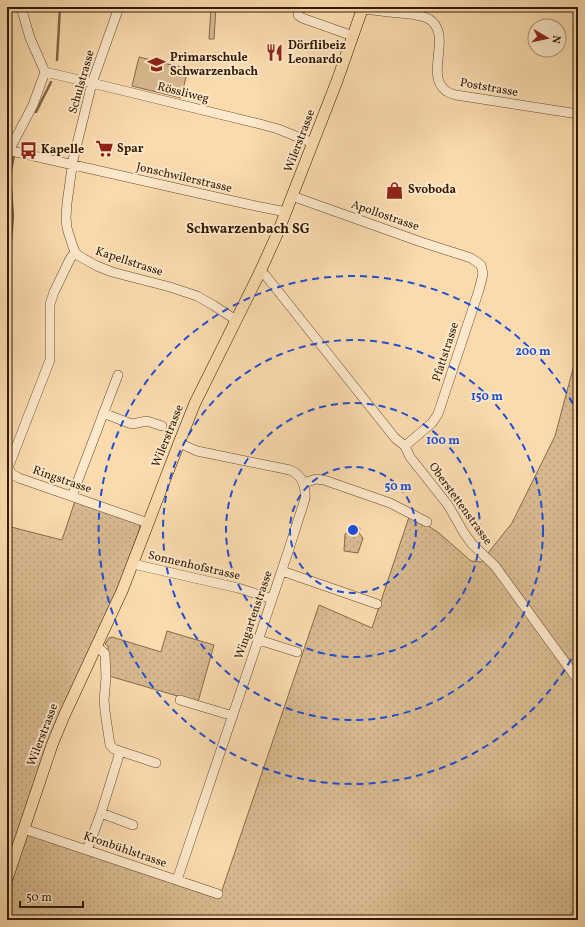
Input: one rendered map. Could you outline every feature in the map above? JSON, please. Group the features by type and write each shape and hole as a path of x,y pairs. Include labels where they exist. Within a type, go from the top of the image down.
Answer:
{"main road":[{"name":"Wilerstrasse","path":"7,880 52,744 133,564 195,403 260,272 286,213 337,81 362,8"}],"street":[{"path":"9,150 33,105 45,72 30,38 21,7"},
{"name":"Schulstrasse","path":"72,165 92,83 119,7"},
{"name":"Poststrasse","path":"362,8 416,15 425,17 434,23 437,27 439,37 439,82 445,91 456,95 495,102 578,114"},
{"path":"298,14 302,18 353,36"},
{"name":"Rössliweg","path":"45,72 260,124 278,129 313,143"},
{"name":"Jonschwilerstrasse","path":"9,150 286,213"},
{"path":"72,165 66,218 69,236 75,252"},
{"name":"Apollostrasse","path":"292,196 421,242 471,258"},
{"name":"Kapellstrasse","path":"75,252 84,260 104,269 197,296 236,320"},
{"name":"Ringstrasse","path":"75,252 54,292 50,304 50,360 8,468 12,474 19,478 148,523"},
{"name":"Pfattstrasse","path":"405,446 432,423 441,408 483,274 481,265 471,258"},
{"name":"Oberstettenstrasse","path":"260,272 266,276 394,438 405,446 410,457 444,501 472,544 495,566 578,680"},
{"path":"72,496 118,375"},
{"path":"103,413 132,424 147,421 162,426"},
{"path":"179,443 197,451 286,468 298,475 304,483 316,479 331,482 390,503 427,522"},
{"name":"Wingartenstrasse","path":"178,880 282,571 305,498 306,492 304,483"},
{"name":"Sonnenhofstrasse","path":"133,564 238,588 272,600"},
{"path":"282,571 377,604"},
{"path":"259,640 297,652"},
{"path":"96,648 105,654 106,678 104,700 110,745 120,752 156,763"},
{"path":"180,700 233,716"},
{"path":"87,850 101,813 120,752"},
{"path":"101,813 133,825"},
{"name":"Kronbühlstrasse","path":"24,829 218,894"}],"shaded area":[{"path":"211,7 216,7 214,39 209,39"},
{"path":"139,57 188,69 181,98 132,86"},
{"path":"578,350 578,903 567,920 7,920 7,526 62,540 75,501 139,523 140,528 122,577 18,831 219,899 319,605 372,628 410,514 439,533 471,561 481,562 512,523 555,436"},
{"path":"356,526 360,528 359,533 363,538 358,553 344,551 345,534 354,530"},
{"path":"167,631 214,645 198,702 109,676 108,646 105,644 109,638 112,637 161,652"}],"waterway":[{"path":"57,60 60,7"},
{"path":"36,112 51,82"},
{"path":"7,252 11,241 13,216 10,176 14,155"}],"place":[{"name":"Dörflibeiz Leonardo","path":"275,53"},
{"name":"Primarschule Schwarzenbach","path":"157,65"},
{"name":"Spar","path":"104,149"},
{"name":"Kapelle","path":"28,150"},
{"name":"Svoboda","path":"395,190"}],"district":[{"name":"Schwarzenbach SG","path":"248,229"}]}
